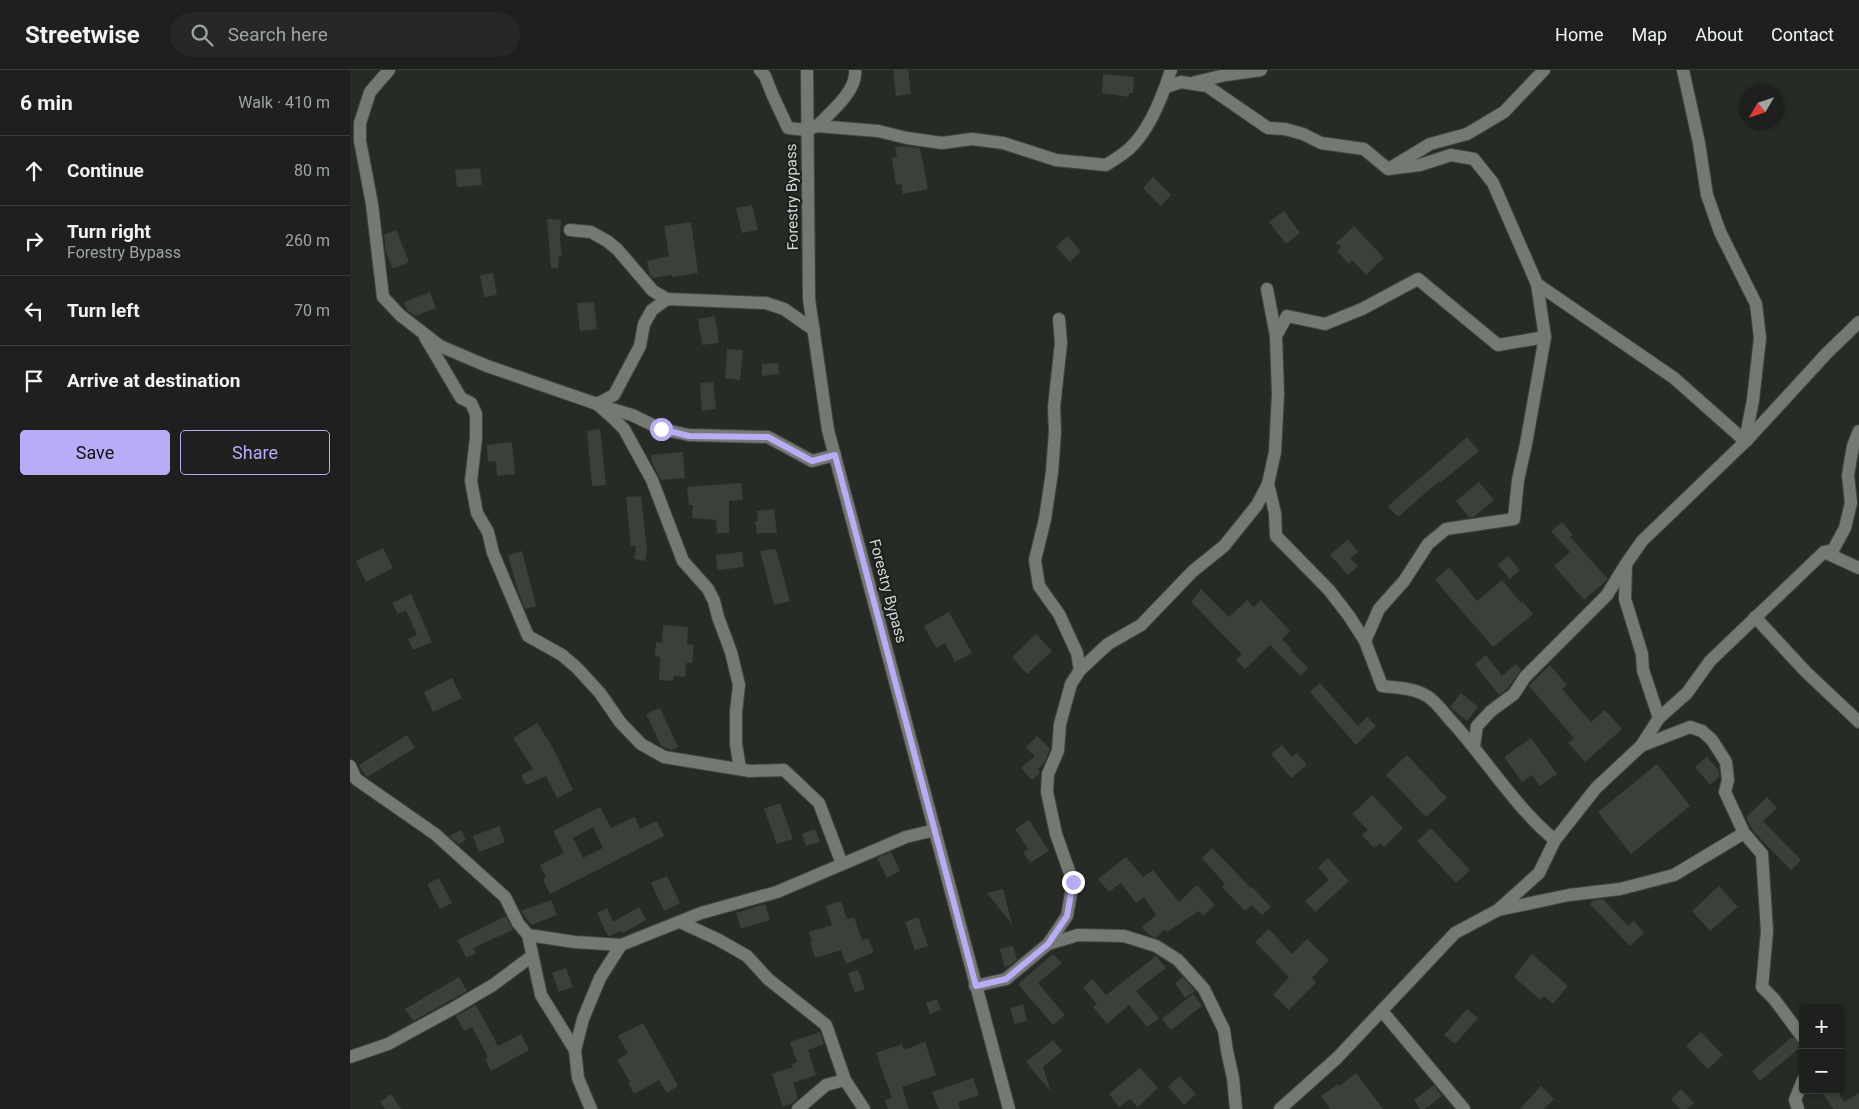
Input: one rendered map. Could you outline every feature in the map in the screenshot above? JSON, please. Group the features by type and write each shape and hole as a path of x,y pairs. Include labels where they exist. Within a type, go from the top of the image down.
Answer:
{"street":[{"path":"389,70 370,92 360,123 360,141 372,204 383,297 400,315 440,346 487,366 632,415 661,429 689,436 768,437 812,461 835,455"},
{"path":"760,70 766,76 788,128 878,130 907,138 942,143 972,139 1003,143 1056,160 1106,165 1130,149 1148,125 1166,86 1171,70"},
{"name":"Forestry Bypass","path":"808,70 812,128 809,299 828,430 1009,1109"},
{"path":"812,128 846,98 856,76 856,70"},
{"path":"1193,83 1226,75 1261,70"},
{"path":"1388,169 1430,144 1468,134 1504,112 1544,70"},
{"path":"1683,70 1699,143 1707,195 1720,232 1756,304 1760,338 1746,441"},
{"path":"1166,86 1181,82 1207,86 1268,128 1285,129 1303,134 1321,143 1364,149 1388,169 1420,165 1451,155 1474,159 1493,183 1537,284 1544,337 1518,480 1514,519 1446,529 1428,544 1404,581 1379,609 1364,641"},
{"path":"570,230 591,232 607,241 617,249 653,291 667,299 766,303 784,309 814,330"},
{"path":"1276,336 1287,316 1325,324 1362,309 1418,279 1498,345 1544,337"},
{"path":"1537,284 1674,378 1746,441"},
{"path":"976,986 1006,979 1048,944 1067,916 1073,882 1051,817 1047,792 1048,774 1058,750 1060,724 1071,684 1080,670 1108,644 1141,625 1193,571 1224,546 1257,505 1268,484 1276,442 1278,394 1276,336 1267,289"},
{"path":"597,404 614,395 640,346 644,324 652,310 667,299"},
{"path":"1060,319 1061,342 1054,407 1055,432 1052,472 1035,560 1039,586 1059,614 1077,653 1080,670"},
{"path":"1474,746 1477,726 1514,694 1525,677 1607,595 1642,541 1746,441 1827,353 1859,322"},
{"path":"421,331 461,398 470,403 476,414 476,438 471,481 477,513 488,532 493,554 528,636 562,656 577,668 640,744 664,757 750,771 784,770 819,803 842,864"},
{"path":"597,404 624,429 652,480 684,562 708,589 714,600 731,652 739,686 736,712 736,744 740,768"},
{"path":"1280,1109 1337,1058 1454,933 1498,910 1539,873 1555,840 1596,788 1641,746 1659,718 1687,692 1710,661 1824,552 1832,550 1845,528 1851,503 1848,475 1853,446 1859,431"},
{"path":"1268,484 1274,513 1276,536 1329,590 1349,616 1364,641 1382,686 1411,690 1428,697 1474,746 1545,832 1555,840"},
{"path":"1824,552 1859,568"},
{"path":"1626,564 1625,599 1642,654 1643,670 1659,718"},
{"path":"1755,617 1806,672 1859,722"},
{"path":"1641,746 1690,727 1702,731 1712,740 1726,762 1728,780 1725,792 1744,834 1762,854 1767,931 1762,987 1774,999 1799,1033"},
{"path":"350,766 356,778 435,834 506,897 518,923 528,935 541,995 575,1050"},
{"path":"528,935 575,942 621,945 701,913 777,892 906,837 935,830"},
{"path":"1498,910 1569,895 1620,890 1674,875 1744,834"},
{"path":"680,922 717,939 747,956 768,979 826,1025 845,1080 864,1109"},
{"path":"1048,944 1078,935 1124,936 1156,946 1178,960 1204,989 1224,1030 1233,1078 1236,1109"},
{"path":"591,1109 578,1078 575,1050 583,1019 600,978 621,945"},
{"path":"350,1057 388,1044 446,1012 492,985 532,956"},
{"path":"1382,1011 1464,1109"},
{"path":"798,1109 826,1085 845,1080"},
{"path":"1798,1109 1795,1100 1799,1090"}],"building":[{"path":"893,70 908,70 911,94 896,96"},
{"path":"1103,74 1134,77 1133,93 1129,93 1129,97 1102,93"},
{"path":"895,147 920,148 928,189 903,194 901,184 896,185 892,158 897,157"},
{"path":"480,168 482,185 457,187 455,170"},
{"path":"1153,177 1171,195 1161,206 1143,188"},
{"path":"752,205 758,230 742,233 736,208"},
{"path":"1284,211 1300,233 1286,244 1269,222"},
{"path":"547,219 561,220 560,239 562,256 559,256 558,268 551,268"},
{"path":"691,222 698,273 653,278 650,275 647,261 669,256 664,226"},
{"path":"1354,226 1384,258 1366,275 1352,260 1349,264 1337,251 1341,247 1336,243"},
{"path":"396,230 409,262 393,269 386,252 384,235"},
{"path":"1067,236 1081,251 1070,262 1056,247"},
{"path":"493,273 497,295 484,297 480,275"},
{"path":"430,292 436,308 415,316 407,310 404,302"},
{"path":"594,302 597,329 580,331 577,303"},
{"path":"715,316 719,343 702,345 698,319"},
{"path":"727,349 743,350 740,380 725,378"},
{"path":"778,363 779,374 762,376 762,364"},
{"path":"713,382 716,409 702,411 700,383"},
{"path":"600,429 606,485 592,486 587,431"},
{"path":"1467,437 1479,451 1440,483 1439,481 1398,517 1388,506"},
{"path":"512,442 515,474 497,476 496,461 488,462 487,445"},
{"path":"683,452 685,478 661,480 652,463 651,455"},
{"path":"1479,482 1494,500 1474,517 1469,517 1456,501"},
{"path":"741,483 743,500 729,501 729,533 717,533 716,520 692,518 693,505 689,505 687,487"},
{"path":"641,496 647,550 645,561 634,559 636,546 631,546 626,497"},
{"path":"774,509 777,533 757,533 755,521 758,521 757,511"},
{"path":"1562,522 1573,535 1570,537 1608,579 1584,600 1554,566 1570,552 1551,531"},
{"path":"1348,539 1358,552 1350,558 1358,566 1348,575 1330,555"},
{"path":"383,548 393,568 366,582 356,561"},
{"path":"776,549 790,601 774,605 760,551"},
{"path":"522,551 536,606 525,609 508,555"},
{"path":"742,552 744,567 717,570 716,555"},
{"path":"1508,556 1520,570 1510,579 1498,565"},
{"path":"1449,567 1477,601 1502,580 1533,614 1493,647 1435,580"},
{"path":"1201,589 1229,617 1247,600 1254,607 1261,600 1290,631 1282,639 1308,668 1301,676 1270,645 1245,669 1236,660 1242,654 1191,602"},
{"path":"411,594 432,642 413,650 408,639 417,635 406,610 398,614 392,603"},
{"path":"949,612 972,653 955,662 945,643 936,648 924,626"},
{"path":"663,625 688,627 687,644 694,645 692,663 686,663 685,677 674,676 673,681 659,680 660,657 655,656 656,642 662,643"},
{"path":"1036,634 1052,651 1027,674 1012,657"},
{"path":"1486,655 1502,676 1516,664 1521,670 1508,688 1499,695 1475,664"},
{"path":"1550,665 1567,685 1562,689 1591,722 1605,710 1622,729 1585,762 1568,743 1574,738 1529,686"},
{"path":"452,678 462,698 433,712 424,692"},
{"path":"1320,683 1358,726 1367,717 1376,726 1356,745 1310,692"},
{"path":"1461,693 1478,707 1467,721 1450,707"},
{"path":"660,708 678,747 672,750 661,746 646,714"},
{"path":"537,723 553,748 573,790 557,798 546,776 526,785 521,775 533,769 513,738"},
{"path":"407,735 415,748 367,777 365,775 359,765"},
{"path":"1037,736 1050,749 1044,763 1038,769 1040,773 1032,780 1021,768 1035,756 1026,747"},
{"path":"1531,738 1557,774 1540,786 1532,775 1522,782 1504,757"},
{"path":"1282,745 1292,757 1297,753 1307,765 1291,778 1271,754"},
{"path":"1407,755 1447,798 1426,817 1386,775"},
{"path":"1707,757 1719,771 1719,777 1710,785 1695,767"},
{"path":"1657,764 1690,806 1631,854 1598,812"},
{"path":"1372,795 1403,828 1384,847 1380,843 1374,848 1362,835 1368,830 1352,814"},
{"path":"1767,797 1777,808 1763,821 1801,860 1791,870 1753,831 1746,817"},
{"path":"780,803 793,839 777,844 764,809"},
{"path":"600,807 611,828 635,817 640,829 657,821 664,836 550,894 543,879 546,877 540,865 564,853 553,831","holes":["593,827 603,848 583,858 573,838"]},
{"path":"1029,820 1049,851 1030,863 1023,852 1028,849 1015,829"},
{"path":"499,826 505,842 479,852 473,836"},
{"path":"1431,828 1470,870 1456,883 1417,841"},
{"path":"815,829 820,842 806,846 802,834"},
{"path":"461,830 466,840 459,844 449,836"},
{"path":"1212,848 1271,907 1262,915 1251,905 1245,911 1222,887 1225,884 1202,858"},
{"path":"891,852 900,871 887,878 877,858"},
{"path":"1126,857 1143,877 1153,870 1179,902 1197,885 1215,905 1203,916 1199,911 1167,932 1165,929 1156,938 1149,935 1142,927 1156,915 1144,897 1136,903 1121,883 1109,892 1098,879"},
{"path":"1328,858 1349,881 1315,912 1305,901 1329,880 1318,867"},
{"path":"667,876 680,903 664,911 651,883"},
{"path":"439,878 452,903 440,909 427,884"},
{"path":"1719,886 1738,907 1710,931 1692,911"},
{"path":"1003,889 1012,924 987,893"},
{"path":"1603,899 1628,926 1634,921 1644,933 1630,946 1590,904 1594,900"},
{"path":"551,900 557,915 531,925 521,911"},
{"path":"841,901 847,919 854,917 862,941 868,938 874,952 846,964 841,950 815,958 809,932 832,925 826,906"},
{"path":"765,904 770,920 741,929 736,913"},
{"path":"639,907 646,920 623,933 621,931 608,936 597,913 607,908 613,922"},
{"path":"506,916 513,930 473,948 476,953 466,958 458,940"},
{"path":"918,917 928,946 915,950 905,922"},
{"path":"1269,929 1292,954 1307,939 1329,960 1312,978 1316,983 1289,1010 1273,995 1289,977 1255,942"},
{"path":"1013,946 1017,960 1005,968 1000,949"},
{"path":"1053,954 1062,963 1038,983 1065,1015 1053,1025 1018,984"},
{"path":"1532,954 1568,986 1553,1004 1544,996 1540,1000 1514,977"},
{"path":"1156,956 1166,968 1136,991 1159,1018 1147,1027 1129,1005 1107,1024 1093,1007 1097,1004 1083,988 1092,979 1106,995"},
{"path":"566,968 573,987 559,992 552,973"},
{"path":"858,970 865,989 855,993 848,973"},
{"path":"459,977 467,991 413,1021 405,1009"},
{"path":"1183,977 1195,991 1185,998 1175,983"},
{"path":"1193,994 1202,1006 1171,1030 1162,1019"},
{"path":"937,999 941,1010 930,1014 926,1003"},
{"path":"1023,1004 1027,1021 1015,1024 1010,1008"},
{"path":"476,1005 498,1046 521,1034 529,1050 491,1071 485,1059 488,1057 472,1027 464,1031 456,1016"},
{"path":"1467,1009 1478,1018 1455,1044 1444,1035"},
{"path":"643,1023 678,1086 667,1093 659,1080 634,1094 628,1083 630,1082 617,1060 628,1053 618,1036"},
{"path":"820,1032 824,1044 808,1050 816,1075 793,1083 798,1098 783,1107 772,1074 793,1067 792,1064 797,1062 790,1042"},
{"path":"1701,1032 1723,1055 1708,1069 1686,1046"},
{"path":"1792,1037 1799,1043 1799,1048 1760,1081 1752,1071"},
{"path":"1053,1040 1062,1051 1043,1067 1051,1092 1026,1062"},
{"path":"925,1042 936,1075 902,1087 909,1109 888,1109 885,1100 892,1098 876,1053 902,1044 904,1050"},
{"path":"1140,1068 1158,1088 1138,1107 1130,1099 1119,1107 1109,1094"},
{"path":"1356,1073 1383,1109 1330,1109 1321,1096 1338,1084 1339,1086"},
{"path":"1179,1076 1196,1094 1184,1105 1168,1087"},
{"path":"973,1078 979,1095 958,1102 960,1109 939,1109 932,1092"},
{"path":"1434,1085 1442,1096 1425,1109 1420,1109 1414,1100"},
{"path":"1541,1086 1554,1099 1544,1109 1520,1109"},
{"path":"1681,1089 1694,1103 1687,1109 1680,1109 1671,1099"},
{"path":"1859,1093 1859,1109 1833,1109 1824,1094 1839,1094 1844,1102"},
{"path":"391,1094 401,1109 385,1109 380,1102"}],"route":[{"path":"661,429 689,436 768,437 812,461 835,455 976,986 1006,979 1048,944 1067,916 1073,882"}]}
